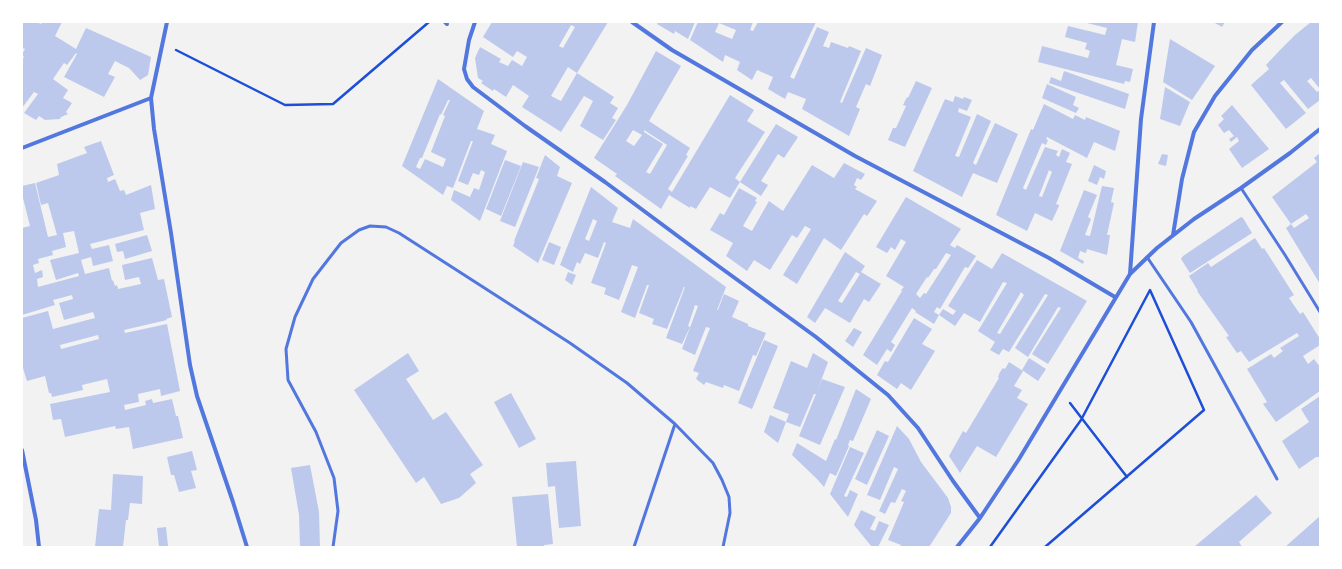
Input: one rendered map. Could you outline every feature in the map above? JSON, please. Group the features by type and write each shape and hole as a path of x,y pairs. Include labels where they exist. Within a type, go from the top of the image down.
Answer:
{"street":[{"path":"167,22 151,98 154,129 190,365 198,396 247,547"},
{"path":"475,22 469,40 464,69 467,80 473,87 816,337 888,395 918,428 953,481 980,518"},
{"path":"632,22 672,50 855,156 1049,258 1115,297"},
{"path":"1130,274 1140,119 1154,22"},
{"path":"1173,235 1182,179 1194,132 1220,91 1252,50 1282,22"},
{"path":"22,148 151,98"},
{"path":"957,547 980,518 1019,459 1130,274 1173,235 1290,153 1320,129"},
{"path":"22,450 40,547"}],"lane":[{"path":"1241,188 1320,312"},
{"path":"332,547 338,511 334,478 316,432 288,380 286,349 295,317 313,279 341,243 359,230 370,226 386,227 399,233 570,343 627,383 675,424 713,462 729,497 730,513 724,547"},
{"path":"1147,257 1191,322 1277,479"},
{"path":"634,547 675,424"}],"path":[{"path":"162,43 285,105 333,104 429,22"},
{"path":"990,547 1081,420 1150,290 1204,410 1045,547"},
{"path":"1060,390 1081,420 1127,477"}],"building":[{"path":"22,22 36,22 41,24 42,22 62,22 55,36 76,49 86,28 151,57 148,75 140,80 129,68 115,61 108,74 115,77 104,97 64,77 77,54 76,53 67,65 64,63 53,79 68,90 63,98 72,103 66,112 68,114 60,119 45,120 39,116 36,120 24,113 38,94 34,92 22,108 22,60 24,57 22,54 25,49 22,48"},
{"path":"492,22 608,22 577,73 614,97 610,103 618,108 612,118 616,120 603,140 580,126 593,101 584,96 561,132 522,107 529,96 513,85 506,97 481,83 483,81 478,78 475,58 480,47 501,59 499,62 508,66 512,60 522,66 527,57 517,51 513,57 483,37","holes":["571,25 575,27 563,48 559,46","568,67 577,73 561,101 551,96"]},
{"path":"658,22 695,22 688,39 675,31 674,34 657,24"},
{"path":"698,22 753,22 750,30 753,31 758,22 816,22 790,77 794,79 817,27 829,32 823,46 829,48 831,42 848,48 849,46 861,51 840,102 842,103 866,48 882,55 870,86 866,84 856,107 860,109 849,136 802,109 806,99 788,92 785,99 768,89 773,77 757,70 752,80 737,70 740,62 725,55 723,62 690,40","holes":["719,23 736,30 732,39 715,32"]},
{"path":"1083,22 1138,22 1135,42 1122,39 1116,65 1133,69 1130,82 1125,81 1124,84 1038,62 1042,46 1088,58 1090,51 1085,49 1087,43 1065,37 1068,26 1105,35 1107,28"},
{"path":"1213,22 1225,22 1222,27"},
{"path":"1311,22 1320,22 1320,89 1311,78 1307,81 1317,92 1320,90 1320,100 1308,109 1284,80 1280,83 1306,113 1286,129 1251,85 1269,69 1266,65 1281,49"},
{"path":"1170,39 1215,66 1192,100 1163,82"},
{"path":"656,51 681,66 649,121 690,148 686,155 688,156 668,189 672,192 730,95 754,110 747,121 765,132 735,178 740,182 730,198 710,187 696,209 690,206 690,208 669,195 661,209 615,176 617,174 594,158 627,105","holes":["633,130 642,135 634,146 626,141","644,130 667,145 650,174 646,172 663,144 644,132"]},
{"path":"1064,71 1129,94 1125,109 1049,83 1051,77 1061,81"},
{"path":"438,79 484,111 477,129 495,135 491,144 507,151 480,221 451,200 454,190 470,197 474,188 479,190 485,172 481,170 479,175 473,173 468,185 458,181 473,141 471,141 453,188 447,186 443,195 402,166","holes":["448,100 450,100 443,115 445,116 431,152 446,159 443,167 425,159 420,169 416,167 420,158 422,158 440,114 441,115"]},
{"path":"916,81 932,88 905,147 888,140 893,128 896,128 906,106 903,105"},
{"path":"1047,84 1076,97 1073,105 1079,108 1076,113 1042,98"},
{"path":"1165,87 1190,102 1180,126 1160,119"},
{"path":"955,96 972,100 967,111 959,108 958,112 971,117 955,156 959,157 977,114 991,121 973,163 976,165 995,123 1018,134 997,183 973,173 962,197 913,171 945,99 953,102"},
{"path":"1044,104 1073,119 1075,115 1085,120 1086,117 1120,131 1115,151 1094,142 1087,158 1047,137 1046,139 1048,140 1046,145 1042,143 1023,188 1026,190 1045,147 1058,151 1056,155 1059,157 1062,149 1070,153 1066,162 1072,164 1056,204 1059,206 1052,221 1035,213 1027,231 996,215 1031,129 1033,130","holes":["1049,170 1052,172 1042,197 1039,196"]},
{"path":"1232,105 1269,149 1242,168 1229,149 1239,141 1237,137 1231,142 1229,139 1234,136 1229,130 1224,133 1218,125 1224,119 1221,116"},
{"path":"776,124 798,137 784,158 778,154 761,181 768,185 761,196 740,182"},
{"path":"101,141 114,175 107,178 108,182 115,179 120,191 124,190 126,195 151,185 155,209 140,213 144,230 90,244 92,249 109,245 113,261 93,266 91,257 81,260 85,274 109,268 112,281 113,280 115,286 117,285 118,289 141,284 139,277 125,280 122,265 152,258 158,280 164,279 172,317 166,319 167,320 124,330 125,333 167,324 180,391 161,396 160,389 138,394 139,402 124,405 125,410 146,405 145,401 152,399 153,403 172,399 183,438 133,449 129,427 116,429 115,426 65,437 61,419 53,420 50,404 110,392 107,379 82,385 83,390 52,397 51,393 49,393 45,376 27,381 22,365 22,318 48,311 53,329 95,318 93,312 64,320 59,303 73,299 72,295 53,300 55,305 22,315 22,228 30,226 22,194 22,186 35,183 48,237 57,235 48,203 41,205 36,183 59,175 57,164 87,153 84,147","holes":["74,231 79,253 50,260 56,280 78,273 79,276 38,287 37,279 43,277 42,270 35,273 33,265 39,263 38,259 53,255 52,251 66,247 63,233","98,335 99,339 61,349 60,345"]},
{"path":"1320,153 1320,284 1286,228 1291,224 1272,197 1317,162 1314,158","holes":["1306,214 1309,218 1294,228 1291,224"]},
{"path":"1162,154 1168,155 1166,166 1158,164"},
{"path":"545,155 560,167 557,176 572,183 538,263 513,246 539,179 536,178"},
{"path":"505,160 521,166 501,216 486,209"},
{"path":"523,162 539,167 515,227 500,221"},
{"path":"844,163 865,174 861,180 857,178 854,185 857,187 855,189 877,201 867,216 864,214 841,250 824,238 797,284 783,275 811,229 805,226 797,238 792,235 770,270 754,260 747,271 726,256 733,243 710,230 720,213 724,215 739,188 757,198 755,201 757,202 743,226 752,231 769,201 783,211 812,165 834,178"},
{"path":"1094,165 1106,171 1104,179 1100,177 1097,185 1088,181"},
{"path":"1102,186 1114,188 1111,202 1114,203 1107,235 1110,235 1107,255 1087,249 1086,253 1080,251 1078,258 1084,261 1083,264 1060,251 1084,190 1097,195 1088,217 1091,219 1085,235 1090,236"},
{"path":"591,187 618,208 612,222 630,228 633,219 726,287 717,310 724,294 739,301 732,317 748,324 748,326 766,333 756,356 753,355 739,391 724,385 723,388 706,382 704,385 696,379 699,373 693,371 710,328 706,327 695,355 682,349 698,306 695,305 688,326 690,327 682,344 666,338 685,287 667,329 652,324 654,319 639,313 649,285 647,285 635,318 621,312 638,267 632,265 619,300 604,294 606,288 591,283 606,243 604,242 598,258 585,253 580,264 577,262 573,272 560,265","holes":["593,219 597,221 589,241 585,239"]},
{"path":"906,197 961,229 950,245 955,248 957,245 976,256 968,268 965,267 940,309 937,307 934,312 939,315 934,324 915,312 916,311 912,308 891,342 895,345 891,352 887,349 877,365 863,355 904,287 886,276 906,242 901,239 895,250 891,247 887,253 876,247","holes":["946,253 951,255 926,294 924,293 920,298 916,294 927,277 928,278 934,269 936,269"]},
{"path":"1241,217 1252,233 1190,273 1181,259 1183,256"},
{"path":"147,235 152,251 125,259 123,251 117,252 115,244"},
{"path":"1255,238 1262,249 1264,248 1294,295 1289,298 1300,314 1303,312 1320,339 1320,345 1303,356 1308,364 1314,359 1320,367 1320,391 1276,422 1263,404 1267,402 1247,369 1271,354 1274,358 1283,351 1280,348 1299,336 1297,333 1249,362 1241,351 1237,353 1226,337 1229,336 1197,291 1189,276 1208,263 1211,267"},
{"path":"549,242 561,247 554,265 542,260"},
{"path":"845,252 865,266 861,272 881,284 869,302 864,299 850,323 825,308 815,323 807,317","holes":["856,272 860,274 842,303 838,301"]},
{"path":"1002,253 1087,301 1048,364 1032,354 1061,308 1058,307 1028,357 1015,348 1048,295 1045,294 1009,352 1003,349 999,355 990,350 995,342 978,331 1007,283 1003,282 980,322 964,313 955,326 939,315 943,309 953,315 956,311 948,306 977,260 992,269","holes":["1021,292 1024,295 1000,334 997,333"]},
{"path":"568,272 576,275 572,285 565,280"},
{"path":"914,318 932,329 922,344 935,351 911,390 901,383 897,389 877,375 885,361 888,362"},
{"path":"854,328 862,332 853,347 845,341"},
{"path":"764,340 778,346 752,409 738,403"},
{"path":"408,353 419,371 406,379 433,420 446,412 483,465 470,474 476,483 459,498 441,504 424,477 416,483 354,390"},
{"path":"813,353 828,362 816,394 814,394 800,427 786,422 789,414 773,408 791,361 807,368"},
{"path":"1029,358 1046,369 1038,381 1022,370"},
{"path":"1009,362 1023,371 1014,386 1022,390 1017,398 1028,404 996,457 977,446 960,473 949,456 963,431 966,433 999,378 1000,372 1003,368 1005,369"},
{"path":"822,379 845,387 820,445 799,436"},
{"path":"856,389 871,399 853,441 850,440 849,446 836,476 830,473 824,487 792,455 797,443 826,461"},
{"path":"511,393 536,439 519,448 494,402"},
{"path":"1320,396 1320,457 1316,457 1299,469 1282,441 1309,422 1301,409"},
{"path":"770,415 786,422 778,443 764,432"},
{"path":"897,426 909,439 921,462 948,498 951,507 951,513 929,547 900,547 901,545 888,540 904,502 901,501 906,491 902,489 895,503 891,502 885,514 879,511 898,469 894,467 880,500 867,495"},
{"path":"877,430 889,436 867,485 855,479"},
{"path":"850,447 864,453 844,496 847,497 850,490 858,494 848,517 830,494"},
{"path":"192,451 197,470 191,471 196,488 179,492 174,475 171,475 167,457"},
{"path":"576,461 581,526 559,528 555,486 548,487 546,463"},
{"path":"310,465 319,512 320,547 300,547 299,515 291,468"},
{"path":"113,474 143,476 142,504 130,503 128,520 126,520 123,547 95,547 99,509 111,510"},
{"path":"548,494 553,544 544,545 544,547 517,547 512,497"},
{"path":"1256,495 1272,513 1239,542 1242,547 1194,547"},
{"path":"861,510 876,517 870,529 875,531 879,521 889,525 878,547 872,547 854,525"},
{"path":"1320,516 1320,547 1285,547"},
{"path":"166,527 168,546 159,547 157,528"}]}
